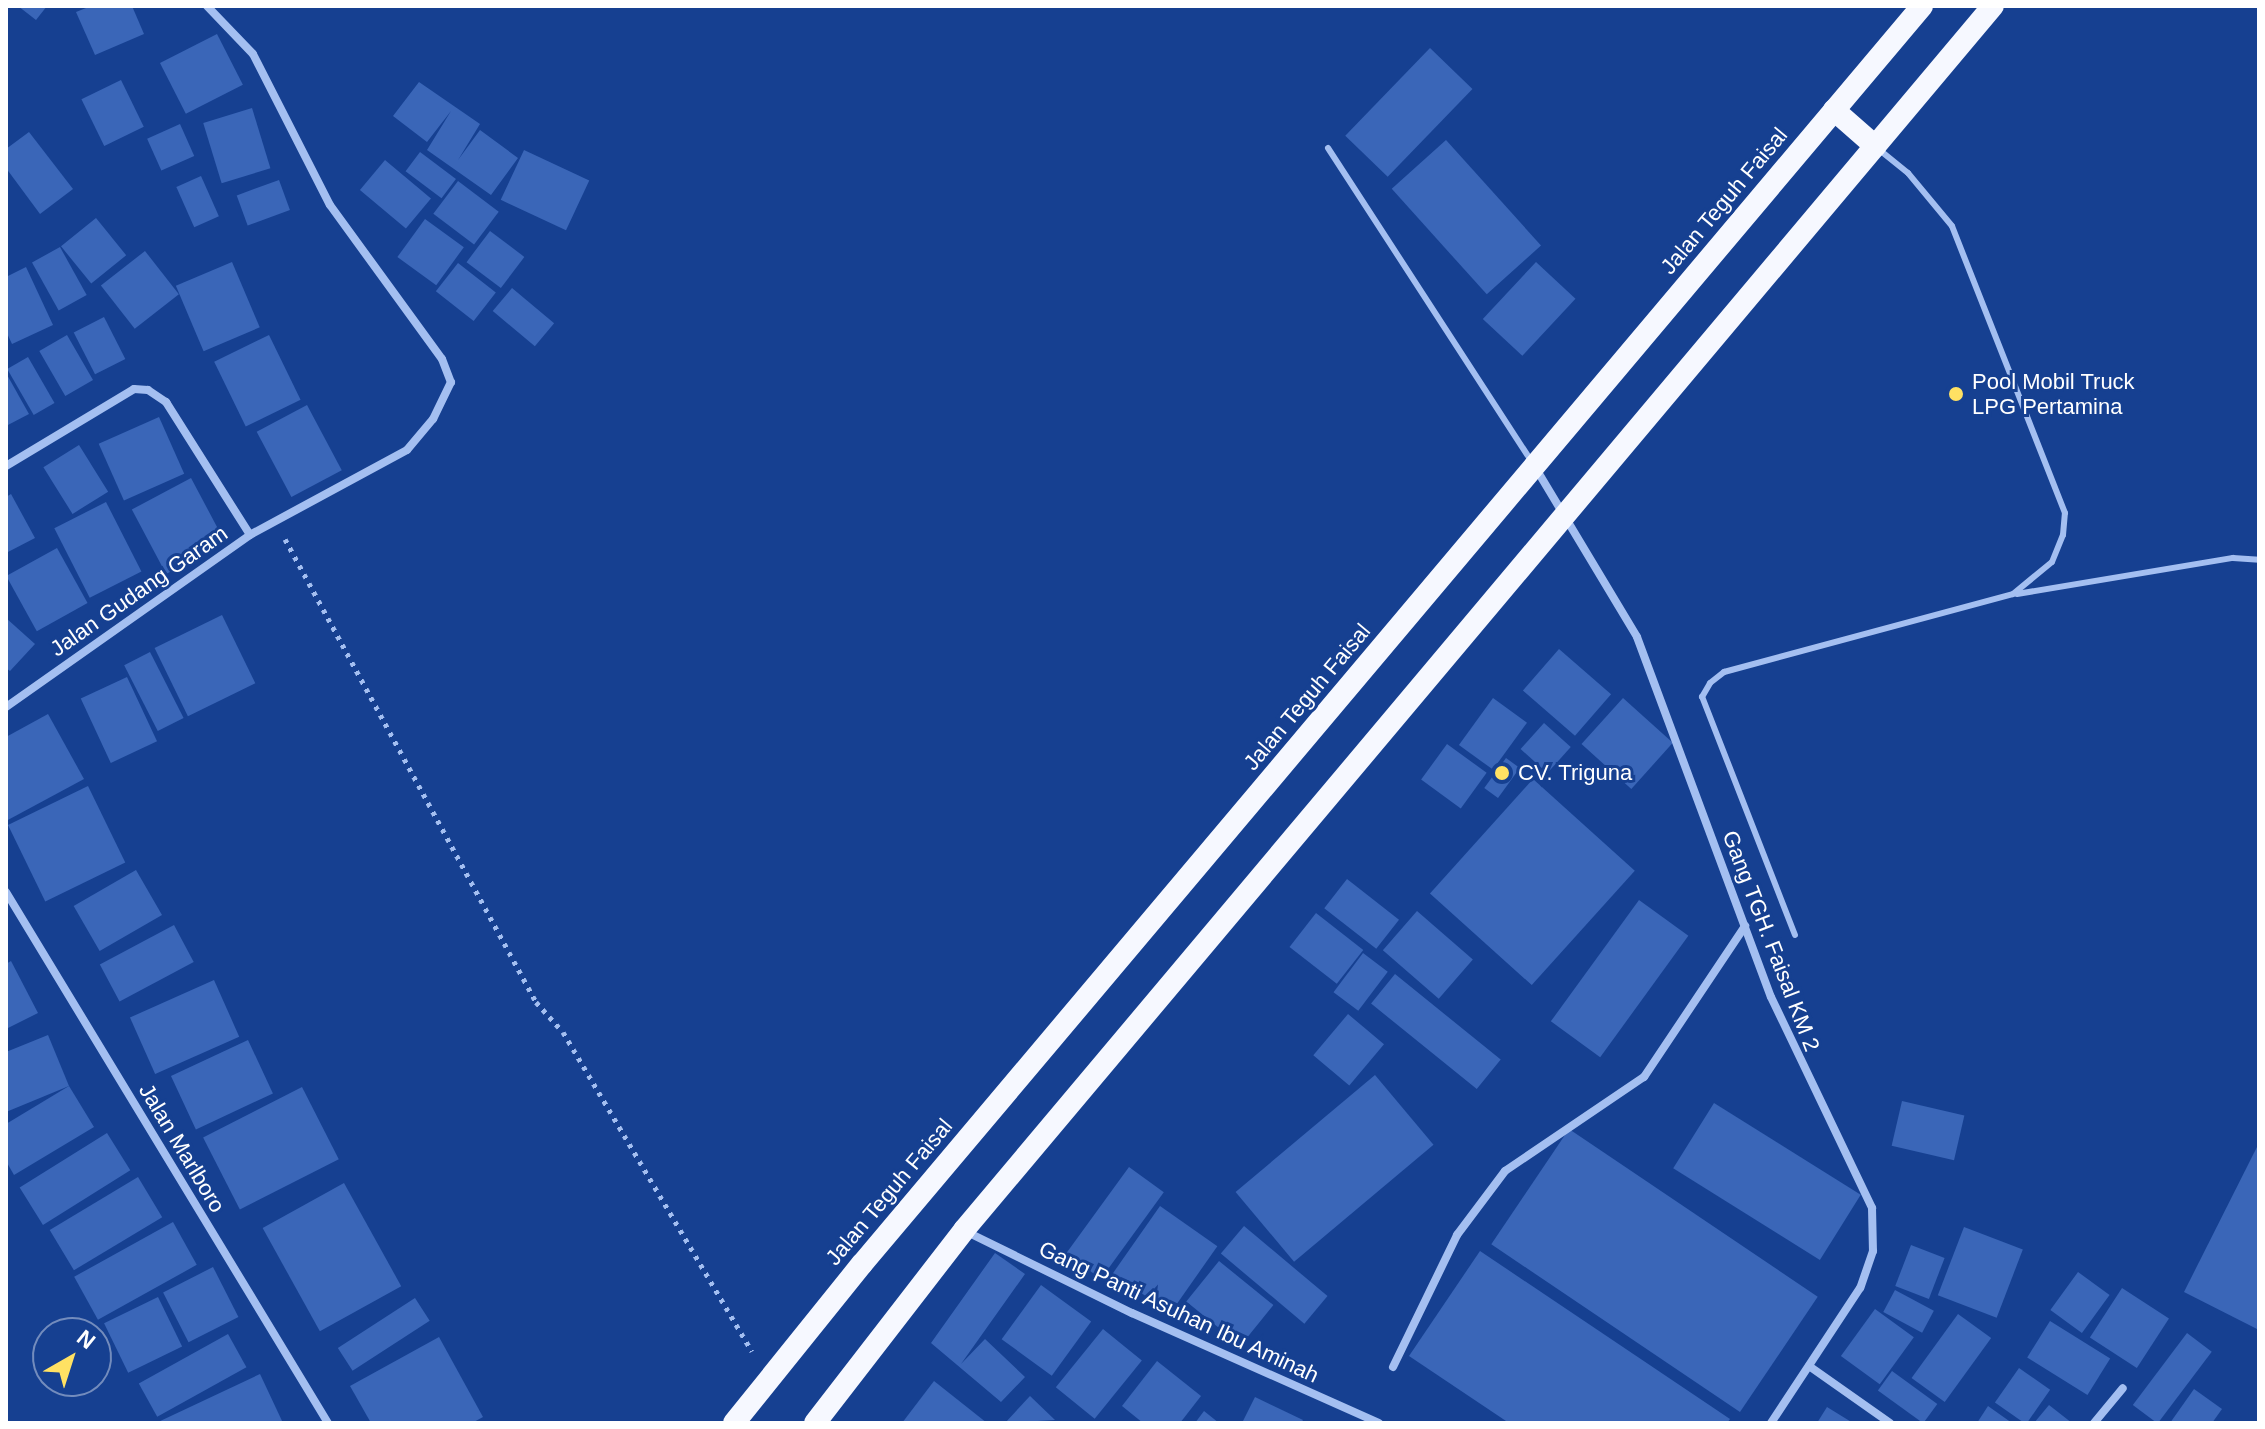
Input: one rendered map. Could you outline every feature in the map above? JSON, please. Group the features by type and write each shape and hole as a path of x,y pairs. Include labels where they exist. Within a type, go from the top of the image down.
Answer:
{"highway":[{"name":"Jalan Teguh Faisal","path":"734,1423 1922,6"},
{"path":"815,1423 964,1230 1993,6"},
{"path":"1834,110 1875,146"}],"street":[{"path":"207,6 253,54 330,205 442,359 451,382 433,419 407,450 250,535"},
{"name":"Jalan Gudang Garam","path":"6,466 134,389 160,396 250,535 6,707"},
{"name":"Gang TGH. Faisal KM 2","path":"1535,466 1650,666 1745,926 1803,1072 1872,1208 1873,1251 1860,1288 1771,1423"},
{"name":"Jalan Marlboro","path":"6,892 328,1423"},
{"path":"1393,1367 1457,1235 1505,1171 1644,1077 1745,926"},
{"name":"Gang Panti Asuhan Ibu Aminah","path":"964,1230 1132,1313 1379,1423"},
{"path":"1809,1366 1890,1423"},
{"path":"2094,1423 2123,1388"}],"lane":[{"path":"1875,146 1908,173 1952,226 2065,513 2052,562 2013,594"},
{"path":"1328,148 1535,466"},
{"path":"1795,935 1702,697 1710,683 1724,672 2013,594 2233,558 2259,560"}],"path":[{"path":"275,521 536,1002 563,1032 769,1379"}],"building":[{"path":"18,6 47,6 36,20"},
{"path":"91,6 132,6 144,34 95,55 76,12"},
{"path":"217,34 243,85 186,114 160,63"},
{"path":"1430,48 1472,89 1388,177 1345,136"},
{"path":"121,80 144,127 104,146 81,99"},
{"path":"419,82 480,124 458,160 480,130 518,158 491,195 427,150 451,111 427,142 393,116"},
{"path":"252,108 270,168 222,183 203,123"},
{"path":"180,124 194,156 161,171 147,139"},
{"path":"29,132 73,189 40,214 6,168 6,149"},
{"path":"1446,140 1541,246 1487,294 1392,189"},
{"path":"524,150 589,180 566,230 501,200"},
{"path":"420,152 456,179 441,198 406,171"},
{"path":"385,160 431,199 406,228 360,190"},
{"path":"201,176 219,216 194,227 176,187"},
{"path":"279,180 290,210 248,225 237,195"},
{"path":"458,181 499,212 474,244 433,214"},
{"path":"96,218 126,255 91,284 61,246"},
{"path":"425,219 464,247 436,285 397,257"},
{"path":"490,231 524,257 501,288 467,262"},
{"path":"60,247 87,295 59,311 32,263"},
{"path":"145,251 179,294 135,329 101,285"},
{"path":"232,262 260,327 204,351 176,286"},
{"path":"1536,262 1575,299 1522,356 1483,319"},
{"path":"458,263 496,293 474,321 436,291"},
{"path":"26,267 53,325 12,344 6,331 6,277"},
{"path":"512,288 554,323 535,346 493,311"},
{"path":"104,317 125,359 95,374 74,332"},
{"path":"67,335 93,380 65,396 39,351"},
{"path":"269,335 301,400 246,426 214,362"},
{"path":"28,357 54,403 34,415 7,369"},
{"path":"6,373 29,414 6,426"},
{"path":"307,405 342,470 291,497 257,432"},
{"path":"159,417 184,474 124,500 99,444"},
{"path":"79,445 108,492 73,514 43,467"},
{"path":"191,478 225,542 166,574 132,509"},
{"path":"11,494 35,538 6,553 6,497"},
{"path":"106,502 141,571 90,598 54,528"},
{"path":"57,548 88,603 37,631 6,576"},
{"path":"222,615 255,683 188,716 155,648"},
{"path":"6,618 35,644 10,671 6,668"},
{"path":"1559,649 1611,694 1575,736 1523,691"},
{"path":"150,652 184,718 158,731 124,665"},
{"path":"127,677 157,741 111,763 81,699"},
{"path":"1493,698 1527,723 1493,770 1459,745"},
{"path":"1623,698 1673,743 1631,789 1582,744"},
{"path":"48,714 84,779 6,821 6,737"},
{"path":"1544,723 1571,747 1547,773 1521,749"},
{"path":"1447,744 1487,773 1461,808 1421,780"},
{"path":"1506,758 1520,768 1498,798 1484,788"},
{"path":"1533,779 1635,871 1532,985 1430,893"},
{"path":"88,786 125,862 45,901 8,825"},
{"path":"136,870 162,915 100,951 74,906"},
{"path":"1347,879 1399,920 1376,949 1324,908"},
{"path":"1639,900 1688,936 1600,1057 1551,1021"},
{"path":"1417,911 1473,960 1439,999 1383,950"},
{"path":"1316,913 1363,950 1337,984 1290,947"},
{"path":"174,925 194,962 120,1002 100,964"},
{"path":"1363,953 1388,972 1358,1011 1334,992"},
{"path":"11,961 38,1013 6,1029 6,964"},
{"path":"1395,974 1501,1060 1477,1089 1371,1004"},
{"path":"214,980 239,1037 155,1074 130,1017"},
{"path":"1348,1014 1384,1044 1349,1086 1313,1055"},
{"path":"48,1035 69,1086 6,1112 6,1052"},
{"path":"248,1040 273,1093 196,1129 171,1076"},
{"path":"1375,1075 1433,1145 1294,1262 1236,1192"},
{"path":"69,1086 94,1127 14,1175 6,1161 6,1124"},
{"path":"302,1087 339,1159 240,1210 203,1137"},
{"path":"1902,1101 1964,1115 1954,1160 1892,1146"},
{"path":"1714,1103 1861,1195 1820,1260 1673,1168"},
{"path":"1569,1129 1818,1297 1740,1412 1491,1244"},
{"path":"107,1133 130,1170 43,1225 20,1188"},
{"path":"2259,1143 2259,1330 2184,1292"},
{"path":"1129,1167 1164,1192 1101,1279 1066,1254"},
{"path":"138,1177 162,1217 74,1270 50,1230"},
{"path":"344,1183 401,1286 320,1331 263,1228"},
{"path":"1160,1206 1217,1246 1170,1313 1113,1273"},
{"path":"173,1222 197,1265 103,1317 96,1317 74,1277"},
{"path":"1244,1226 1327,1296 1304,1324 1221,1254"},
{"path":"1964,1227 2023,1250 1997,1318 1938,1295"},
{"path":"1911,1245 1945,1258 1929,1299 1895,1286"},
{"path":"1480,1251 1730,1419 1727,1423 1509,1423 1409,1356"},
{"path":"995,1253 1025,1274 961,1364 985,1339 1025,1377 1001,1402 931,1343"},
{"path":"1219,1261 1273,1305 1241,1345 1186,1301"},
{"path":"213,1267 238,1317 189,1342 163,1292"},
{"path":"2078,1272 2110,1295 2082,1333 2050,1310"},
{"path":"1041,1285 1091,1321 1052,1376 1002,1339"},
{"path":"2122,1288 2169,1318 2137,1368 2090,1337"},
{"path":"1895,1290 1934,1311 1922,1333 1883,1312"},
{"path":"158,1297 182,1346 128,1373 112,1340 112,1319"},
{"path":"415,1298 430,1321 353,1371 338,1348"},
{"path":"1875,1309 1914,1337 1880,1384 1841,1356"},
{"path":"1958,1314 1991,1338 1945,1402 1912,1378"},
{"path":"2050,1321 2110,1359 2087,1395 2027,1357"},
{"path":"1103,1329 1142,1360 1095,1419 1056,1387"},
{"path":"2187,1333 2212,1352 2158,1423 2133,1405"},
{"path":"228,1334 246,1367 157,1417 139,1383"},
{"path":"439,1337 483,1417 472,1423 371,1423 350,1386"},
{"path":"1157,1361 1201,1396 1180,1423 1143,1423 1122,1406"},
{"path":"2019,1368 2050,1390 2027,1423 1995,1402"},
{"path":"1892,1371 1937,1404 1923,1423 1878,1390"},
{"path":"260,1374 283,1423 156,1423"},
{"path":"934,1381 987,1423 902,1423"},
{"path":"2194,1389 2222,1409 2212,1423 2170,1423"},
{"path":"1030,1396 1055,1420 1005,1423"},
{"path":"1255,1397 1303,1420 1301,1423 1242,1423"},
{"path":"2049,1405 2072,1423 2034,1423"},
{"path":"1988,1406 2012,1423 1977,1423"},
{"path":"1827,1407 1853,1423 1817,1423"},
{"path":"1204,1411 1219,1423 1195,1423"}],"place":[{"name":"Pool Mobil Truck LPG Pertamina","path":"1956,394"},
{"name":"CV. Triguna","path":"1502,773"}]}
